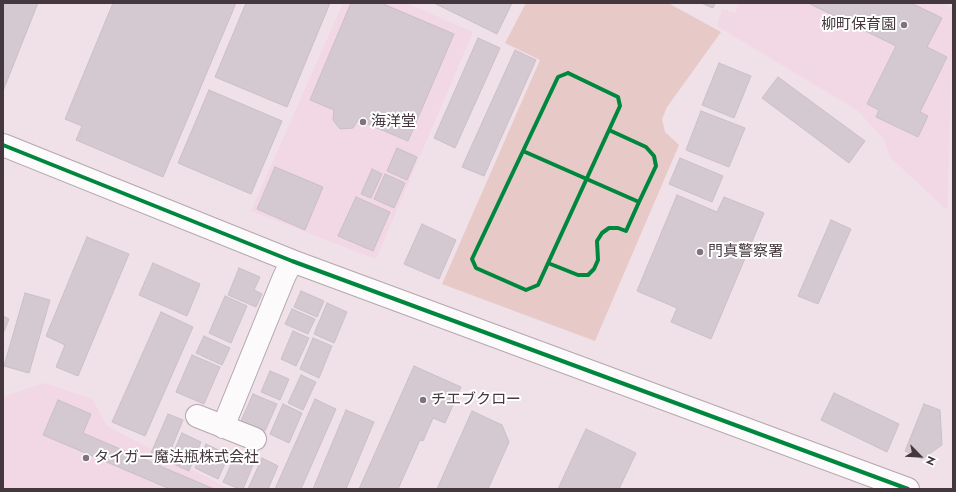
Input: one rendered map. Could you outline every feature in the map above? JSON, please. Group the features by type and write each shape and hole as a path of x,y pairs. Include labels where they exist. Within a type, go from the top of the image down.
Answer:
{"street":[{"path":"3,145 292,260 908,489"},
{"path":"223,427 292,260"},
{"path":"197,416 255,439"}],"shaded area":[{"name":"海洋堂","path":"343,3 406,3 473,32 376,259 251,211"},
{"path":"526,3 668,3 721,32 667,107 662,119 665,132 679,145 595,341 442,284 540,60 505,43"},
{"path":"738,3 942,3 953,8 947,210 891,158 883,138 857,110 717,26 722,9 735,13"},
{"name":"タイガー魔法瓶株式会社","path":"44,383 92,399 107,426 229,489 3,489 3,397"}],"building":[{"path":"3,3 38,3 3,91"},
{"path":"113,3 236,3 163,177 76,140 82,126 65,119"},
{"path":"246,3 330,3 287,107 215,77"},
{"path":"351,3 381,3 454,34 408,141 358,120 353,128 340,129 333,120 334,110 310,100"},
{"path":"434,3 512,3 497,34"},
{"path":"701,3 715,3 713,8"},
{"path":"808,3 911,3 942,18 927,47 947,57 920,112 928,116 918,137 876,117 879,110 867,104 896,46"},
{"path":"478,38 500,48 455,148 434,138"},
{"path":"515,50 536,60 484,176 462,167"},
{"path":"719,63 751,76 734,118 702,105"},
{"path":"778,77 865,141 849,163 762,98"},
{"path":"209,90 282,121 251,194 178,163"},
{"path":"701,111 745,128 729,167 686,150"},
{"path":"397,148 417,157 407,180 387,171"},
{"path":"680,158 723,176 712,202 669,184"},
{"path":"275,167 323,187 305,230 257,209"},
{"path":"372,169 382,174 371,198 361,194"},
{"path":"385,174 405,183 394,208 374,199"},
{"name":"門真警察署","path":"677,195 717,212 724,197 764,213 711,339 671,322 677,308 637,291"},
{"path":"356,197 390,212 373,251 338,236"},
{"path":"831,220 851,229 818,304 798,296"},
{"path":"422,224 456,240 439,279 404,264"},
{"path":"87,237 129,254 78,376 56,367 65,345 46,336"},
{"path":"153,263 200,284 187,316 139,295"},
{"path":"239,268 260,277 254,290 262,294 256,307 228,295"},
{"path":"301,291 324,301 317,317 294,307"},
{"path":"25,293 50,300 29,373 4,366"},
{"path":"225,296 247,306 231,343 209,333"},
{"path":"327,303 347,312 334,343 314,334"},
{"path":"292,309 315,319 308,334 285,324"},
{"path":"161,312 193,327 145,436 112,422"},
{"path":"3,316 9,319 3,334"},
{"path":"293,331 309,338 296,366 281,359"},
{"path":"204,336 230,348 222,365 196,353"},
{"path":"313,338 332,346 319,378 300,369"},
{"path":"192,355 220,367 204,404 176,392"},
{"path":"414,366 461,387 445,423 433,418 423,441 420,440 398,489 359,489"},
{"path":"270,371 289,379 280,400 261,392"},
{"path":"301,375 316,382 303,410 288,403"},
{"path":"834,393 899,424 887,452 821,420"},
{"path":"253,394 277,404 265,431 241,421"},
{"path":"315,399 336,409 301,489 275,489"},
{"path":"58,400 91,414 83,433 214,489 170,489 43,435"},
{"path":"283,404 302,413 289,443 270,434"},
{"path":"924,404 940,410 942,445 922,459 905,451"},
{"path":"346,410 374,422 346,489 313,489"},
{"path":"472,411 502,425 509,442 488,489 437,489"},
{"path":"168,414 183,420 167,459 151,453"},
{"path":"586,429 636,453 619,489 558,489"},
{"path":"182,433 201,442 189,471 169,462"},
{"path":"206,444 229,455 218,479 195,468"},
{"path":"237,452 255,460 243,489 239,489 223,482"},
{"path":"262,458 278,466 268,489 248,489"}],"cycle path":[{"path":"568,73 618,97 620,106 538,285 526,290 476,268 472,259 558,77 568,73"},
{"path":"548,263 578,275 588,275 594,269 598,260 597,241 602,233 609,228 618,228 626,231 656,166 654,156 646,147 609,130"},
{"path":"3,145 292,261 908,489"},
{"path":"523,151 639,202"}],"place":[{"name":"柳町保育園","path":"904,25"},
{"name":"海洋堂","path":"363,122"},
{"name":"門真警察署","path":"700,252"},
{"name":"チエブクロー","path":"423,400"},
{"name":"タイガー魔法瓶株式会社","path":"86,458"}]}
